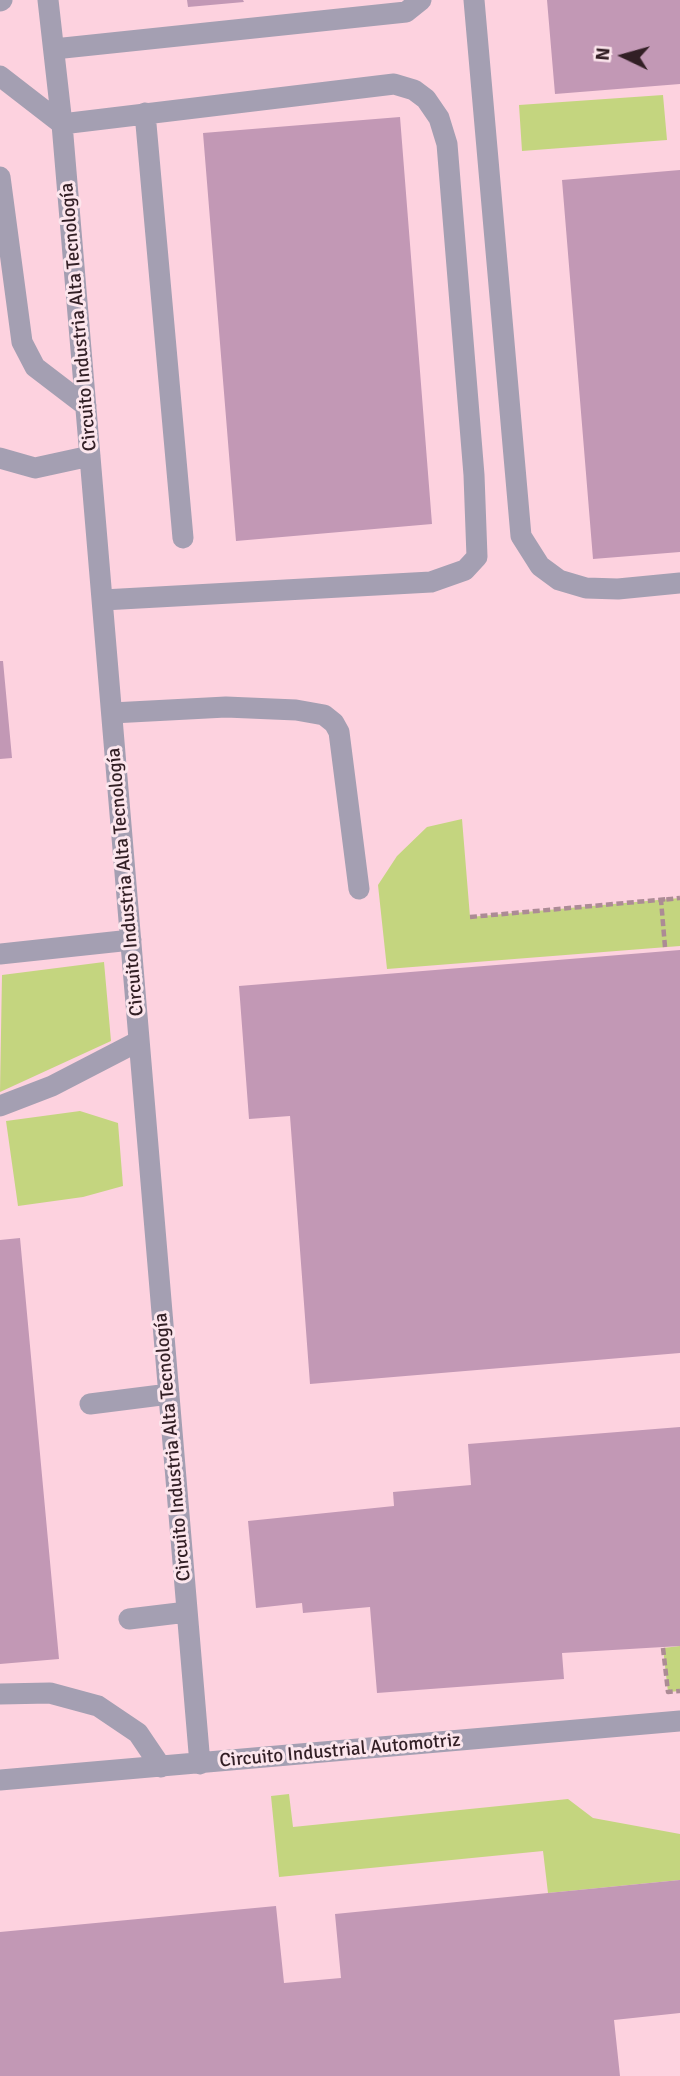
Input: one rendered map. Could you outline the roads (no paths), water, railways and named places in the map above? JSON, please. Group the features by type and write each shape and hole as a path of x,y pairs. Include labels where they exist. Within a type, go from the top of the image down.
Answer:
{"lane":[{"name":"Circuito Industria Alta Tecnología","path":"48,0 62,124 200,1764"},
{"path":"54,49 406,12 421,0"},
{"path":"474,0 521,536 540,566 559,580 586,588 618,589 680,583"},
{"path":"0,76 62,124 376,84 394,84 414,90 426,99 439,118 447,144 474,475 477,557 465,570 448,578 420,584 103,600"},
{"path":"145,113 183,538"},
{"path":"0,177 22,342 35,367 86,406"},
{"path":"0,458 35,468 90,456"},
{"path":"112,713 226,707 296,710 324,715 334,723 339,732 359,889"},
{"path":"0,954 131,940"},
{"path":"0,1106 65,1080 139,1041"},
{"path":"90,1404 169,1394"},
{"path":"129,1619 187,1612"},
{"path":"0,1694 50,1693 98,1706 138,1733 161,1767"},
{"name":"Circuito Industrial Automotriz","path":"0,1780 680,1721"}]}
